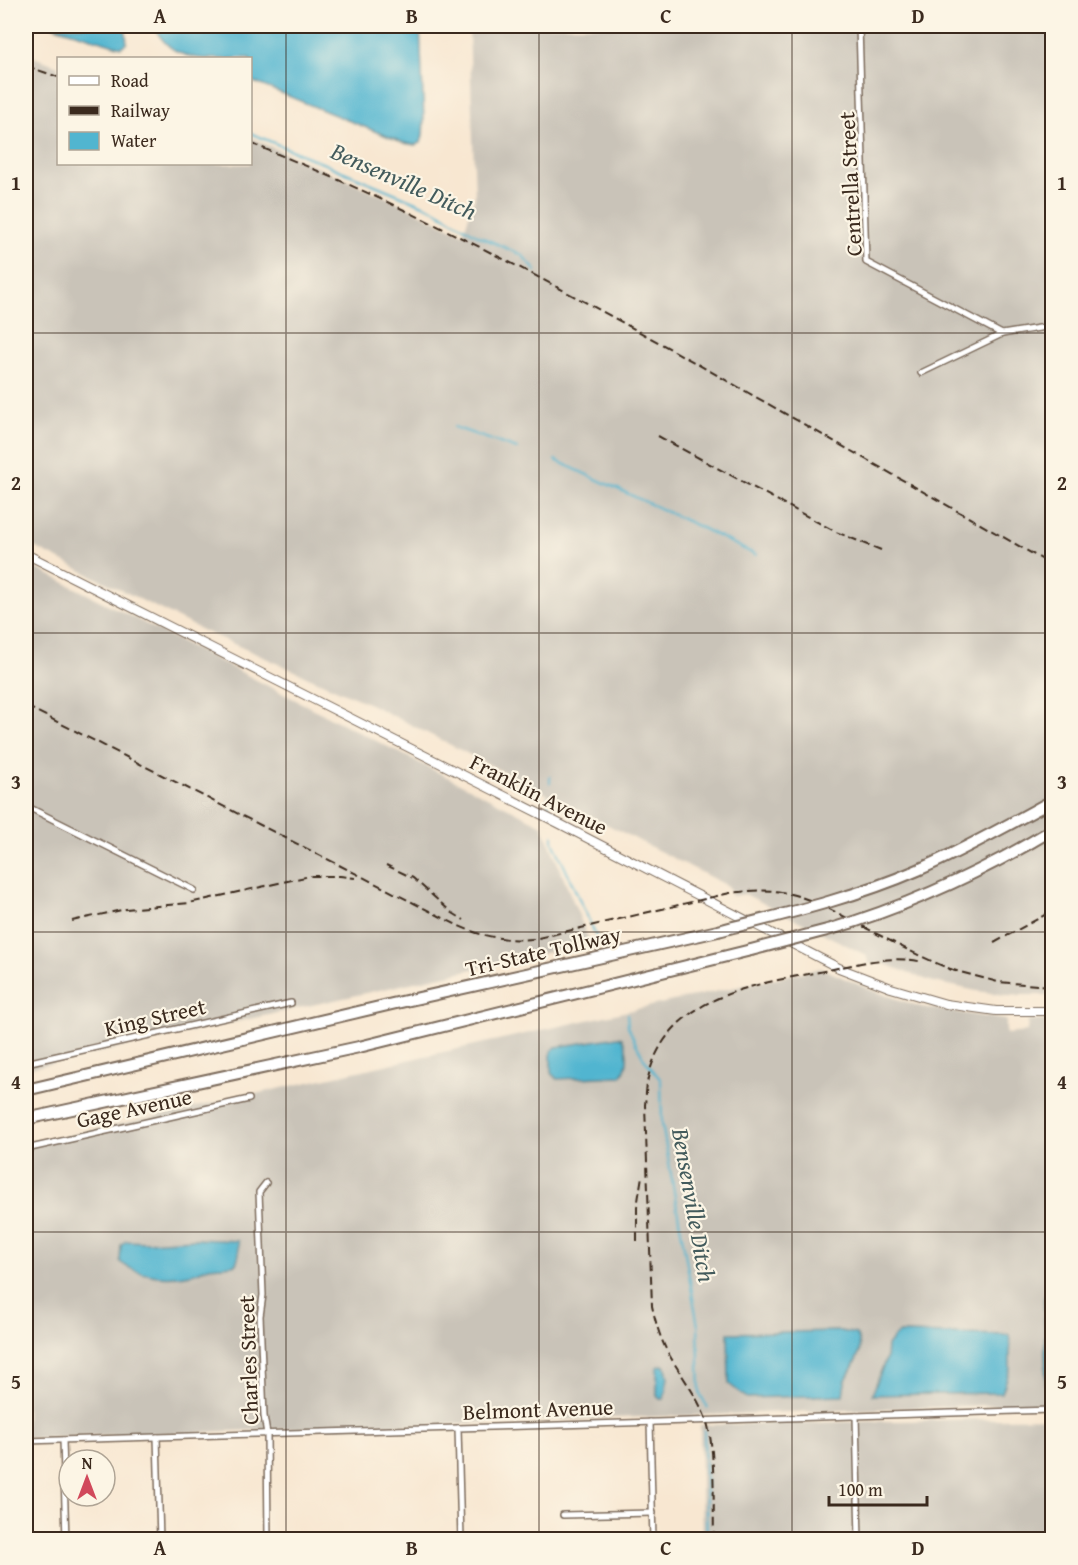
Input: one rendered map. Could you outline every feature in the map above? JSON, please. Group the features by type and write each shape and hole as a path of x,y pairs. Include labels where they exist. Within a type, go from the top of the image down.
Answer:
{"highway":[{"name":"Tri-State Tollway","path":"26,1090 392,1004 718,931 812,906 917,871 980,841 1053,801"},
{"path":"26,1119 359,1047 832,928 897,906 977,871 1053,830"}],"main road":[{"name":"Franklin Avenue","path":"26,554 839,968 891,988 946,1004 996,1011 1053,1011"}],"street":[{"name":"Centrella Street","path":"859,26 867,262 1002,334"},
{"path":"921,373 1002,334 1053,326"},
{"path":"26,806 194,890"},
{"name":"King Street","path":"26,1063 291,1003"},
{"name":"Gage Avenue","path":"26,1149 249,1099"},
{"name":"Charles Street","path":"266,1183 259,1192 263,1295 260,1316 264,1416 267,1434 268,1539"},
{"name":"Belmont Avenue","path":"26,1441 1053,1410"},
{"path":"856,1416 859,1539"},
{"path":"650,1422 653,1539"},
{"path":"458,1428 461,1539"},
{"path":"157,1437 160,1539"},
{"path":"63,1440 66,1539"},
{"path":"563,1515 652,1513"}],"shaded area":[{"path":"469,26 1052,26 1052,995 1006,995 977,991 930,981 882,963 869,964 866,955 745,894 732,896 728,886 372,705 202,630 26,543 26,54 57,66 57,165 252,165 252,138 399,203 463,234 475,197"},
{"path":"26,563 542,825 590,943 26,1069"},
{"path":"821,968 871,990 921,1007 1006,1020 1006,1034 1027,1032 1028,1021 1052,1020 1052,1403 26,1438 26,1145"},
{"path":"1052,1418 1052,1539 702,1539 700,1425"}],"water":[{"path":"52,26 125,26 127,43 121,47"},
{"path":"154,26 420,26 424,120 421,143 415,145 404,143 252,81 252,57 195,57 172,48 162,39"},
{"path":"622,1038 627,1052 626,1067 621,1076 557,1079 551,1073 551,1051 556,1047"},
{"path":"194,1239 238,1241 239,1254 236,1264 209,1267 182,1276 154,1276 136,1271 120,1262 121,1245 126,1241"},
{"path":"1049,1286 1052,1286 1052,1400 1046,1390 1044,1299"},
{"path":"841,1331 856,1334 860,1347 845,1382 843,1395 747,1398 729,1384 728,1333"},
{"path":"900,1333 1010,1335 1010,1369 1002,1393 872,1395 886,1358 887,1346"},
{"path":"662,1365 666,1367 668,1378 664,1399 660,1399 657,1396 657,1367"}],"waterway":[{"name":"Bensenville Ditch","path":"252,134 433,209 479,236 522,255 536,271"},
{"path":"454,427 517,449"},
{"path":"555,460 756,555"},
{"name":"Bensenville Ditch","path":"550,777 550,783"},
{"name":"Bensenville Ditch","path":"548,797 549,812"},
{"name":"Bensenville Ditch","path":"553,835 553,841 600,945"},
{"name":"Bensenville Ditch","path":"627,1014 628,1026 634,1040 644,1059 661,1080 662,1124 698,1326 700,1394 708,1408"},
{"name":"Bensenville Ditch","path":"704,1431 707,1540"}],"railway":[{"path":"26,66 57,77"},
{"path":"252,144 378,198 565,291 1052,565"},
{"path":"658,436 836,532 881,550"},
{"path":"26,706 459,926 477,933 505,939 534,939 730,893 775,891 814,902 958,972"},
{"path":"386,865 413,878 451,912 464,920"},
{"path":"72,921 126,909 189,903 310,876 355,878"},
{"path":"994,943 1052,911"},
{"path":"714,1540 713,1462 706,1419 664,1346 652,1306 645,1105 648,1078 658,1051 673,1029 693,1012 715,999 766,983 858,964 897,959 923,962"},
{"path":"949,969 998,982 1052,986"},
{"path":"637,1241 637,1207 642,1176"}]}
